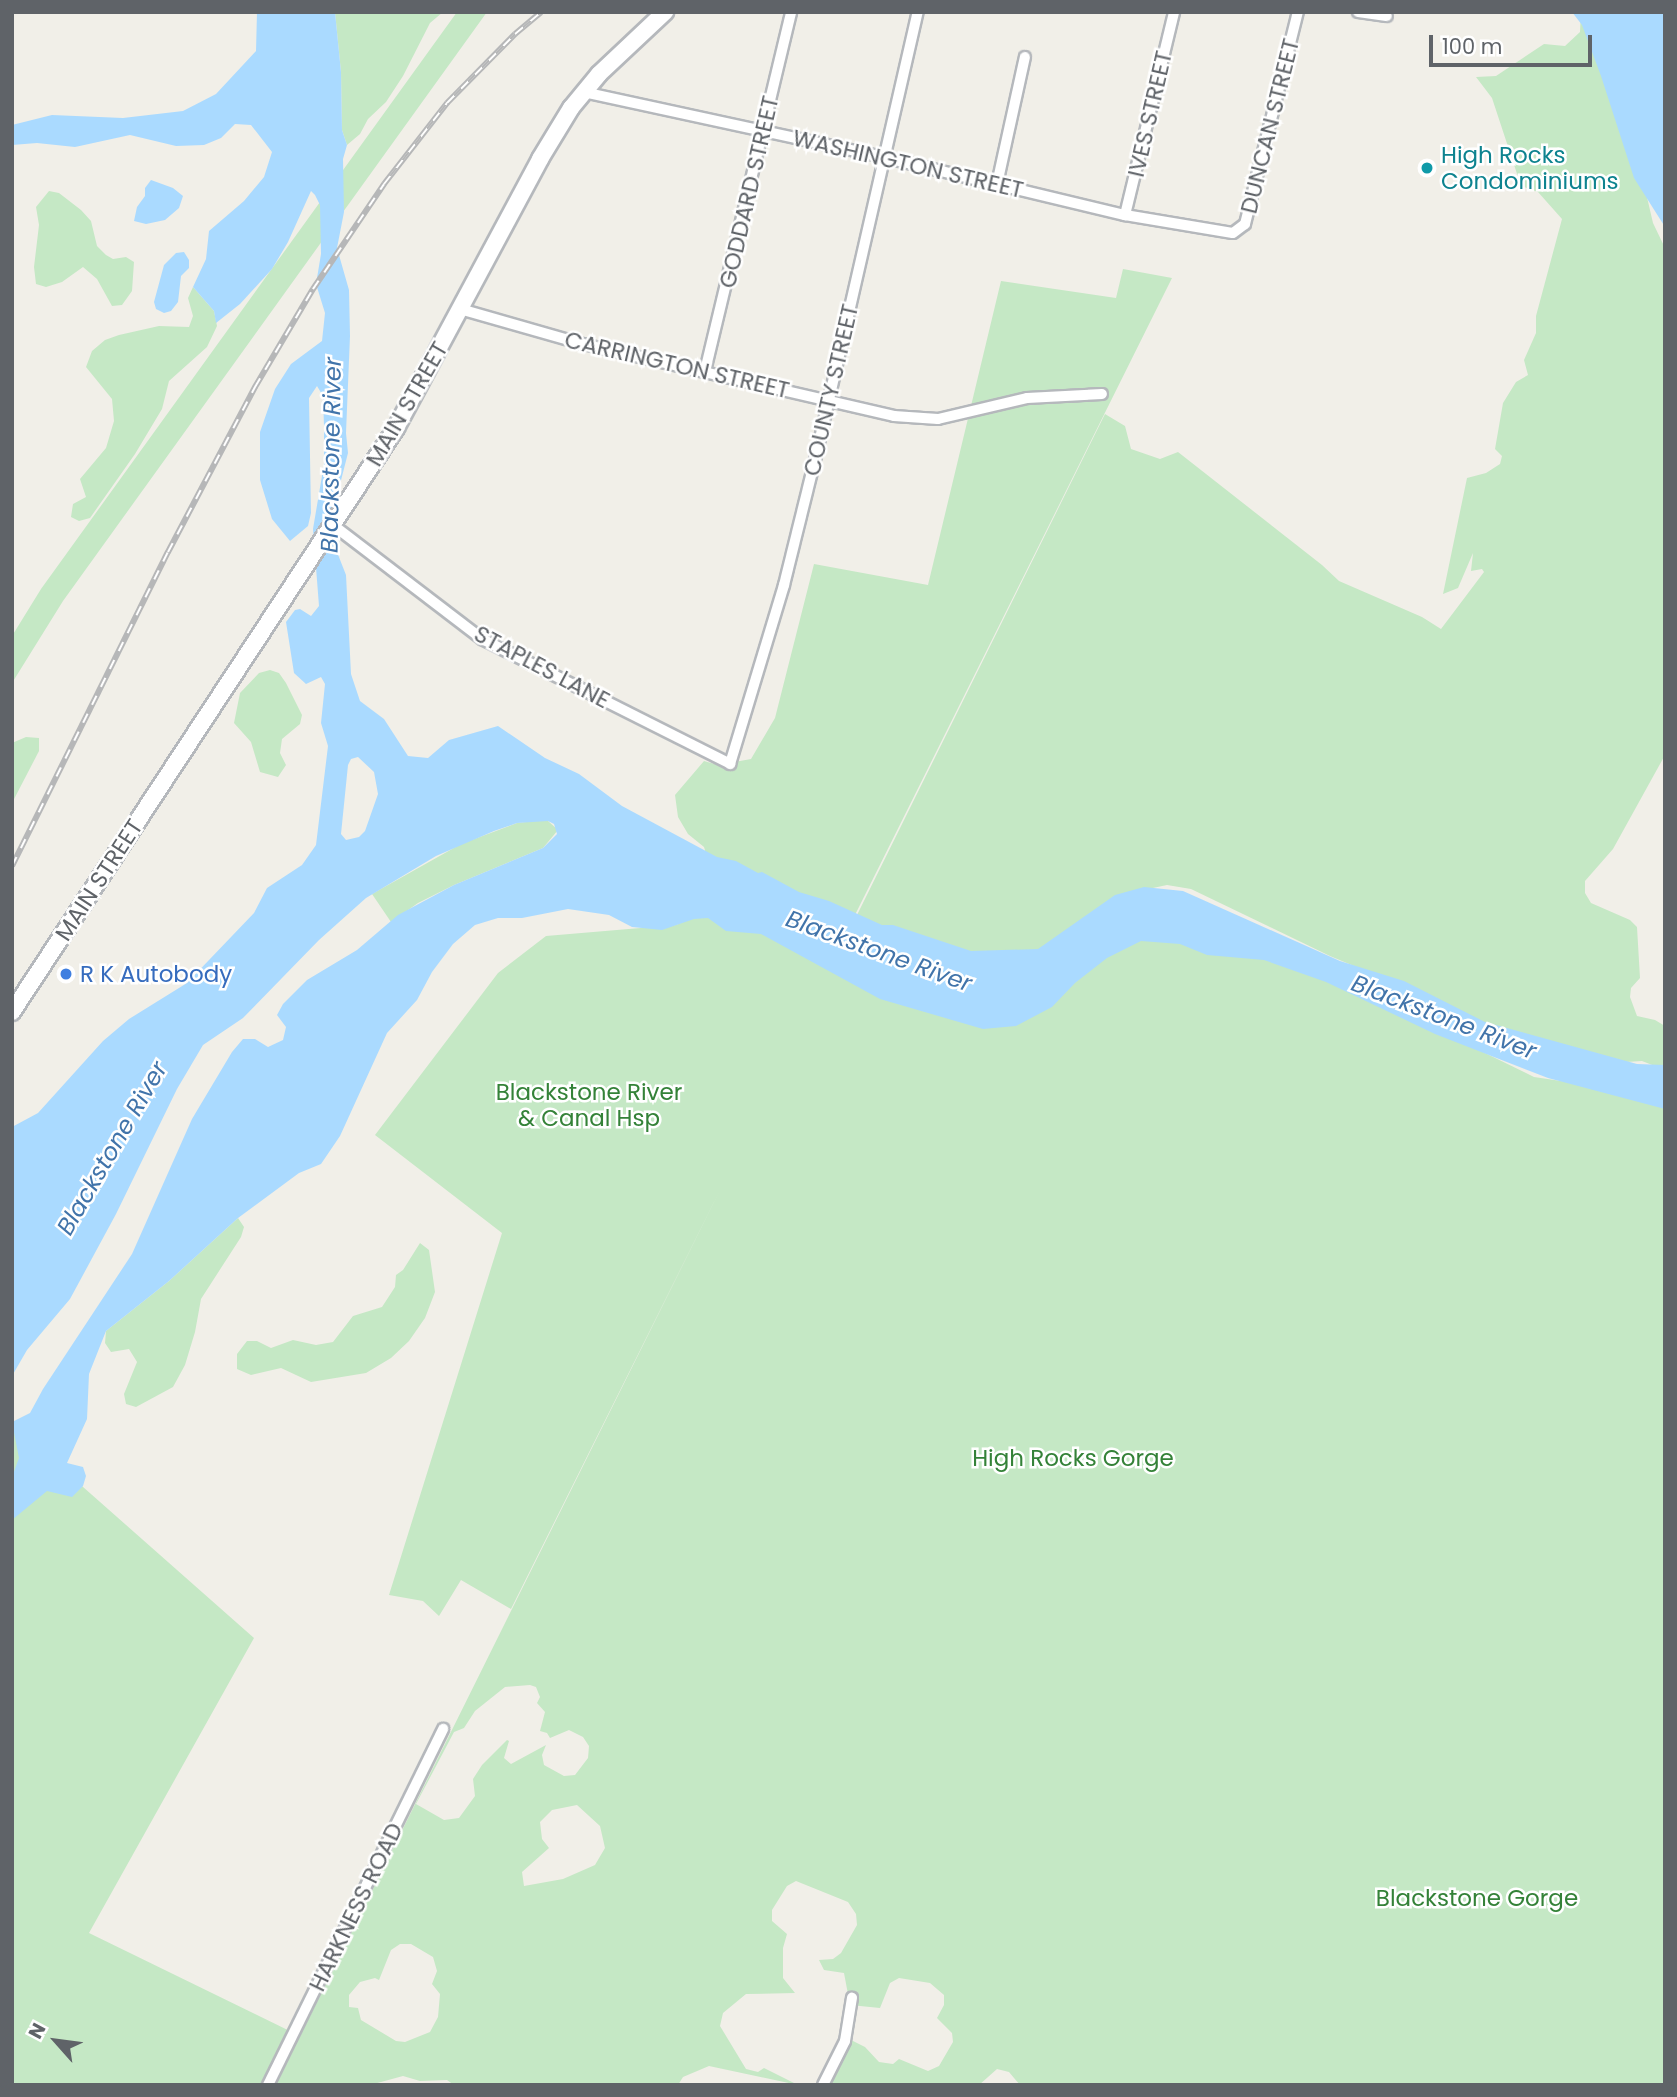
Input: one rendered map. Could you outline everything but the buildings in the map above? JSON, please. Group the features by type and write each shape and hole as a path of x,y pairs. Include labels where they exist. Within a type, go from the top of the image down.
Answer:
{"main road":[{"name":"MAIN STREET","path":"12,1012 305,566 337,528 345,506 396,428 540,159 583,92 665,12"}],"street":[{"name":"GODDARD STREET","path":"705,371 791,12"},
{"name":"COUNTY STREET","path":"730,764 783,588 887,158 918,12"},
{"name":"IVES STREET","path":"1125,215 1174,12"},
{"name":"DUNCAN STREET","path":"1233,233 1245,224 1298,12"},
{"path":"1358,12 1387,16"},
{"path":"997,184 1025,57"},
{"name":"WASHINGTON STREET","path":"583,92 887,158 1125,215 1233,233"},
{"name":"CARRINGTON STREET","path":"460,309 583,344 894,416 938,419 1027,398 1102,394"},
{"name":"STAPLES LANE","path":"337,528 482,639 730,764"},
{"name":"HARKNESS ROAD","path":"268,2085 443,1729"},
{"path":"826,2084 845,2041 852,1998"}],"green space":[{"path":"335,12 443,12 430,23 403,76 386,102 368,119 360,134 347,145 342,130 341,72"},
{"path":"457,12 487,12 63,601 12,683 12,636 41,589"},
{"path":"1581,12 1619,77 1653,223 1665,248 1665,755 1613,849 1585,881 1585,893 1591,903 1630,920 1637,927 1640,978 1631,988 1630,997 1637,1016 1655,1020 1665,1026 1665,1070 1642,1061 1609,1063 1489,1029 1438,1001 1330,956 1191,889 1167,885 1115,896 1028,968 909,937 857,915 1105,414 1125,426 1131,449 1160,459 1178,452 1339,581 1422,617 1441,629 1484,572 1482,569 1471,571 1473,553 1458,588 1443,594 1467,478 1486,473 1500,464 1502,456 1495,449 1503,403 1516,382 1528,375 1524,360 1536,333 1536,316 1562,219 1538,192 1521,186 1492,98 1476,77 1496,76 1544,44 1565,46 1580,32"},
{"path":"49,191 59,193 91,221 97,246 106,255 113,259 126,257 134,262 132,291 122,305 112,306 97,279 83,267 62,282 46,287 36,284 34,267 39,225 36,207"},
{"path":"1123,269 1172,278 847,931 713,877 704,847 688,834 678,817 675,795 704,761 718,765 751,759 775,718 814,564 928,585 1001,281 1116,298"},
{"path":"193,287 214,311 217,326 207,347 169,381 162,409 135,454 90,518 79,521 71,517 73,504 86,497 80,479 106,448 114,421 112,399 86,367 92,351 105,340 119,335 159,326 189,327 193,316 188,298"},
{"path":"270,670 279,673 302,715 300,724 282,739 280,753 286,765 278,777 260,772 251,742 234,723 240,693 259,673"},
{"path":"26,737 39,738 39,751 12,803 12,743"},
{"path":"548,821 558,830 543,848 454,885 418,903 391,922 372,894 461,844 517,823"},
{"path":"723,905 1073,972 1175,913 1405,1014 1534,1077 1595,1086 1665,1106 1665,2085 1020,2085 1009,2072 997,2069 979,2085 822,2085 845,2037 865,2047 879,2062 893,2064 899,2059 928,2071 939,2066 953,2042 952,2033 937,2018 944,2005 944,1995 930,1983 899,1978 890,1983 880,2008 850,2005 844,1973 824,1970 819,1960 833,1959 841,1953 857,1925 856,1914 848,1902 796,1881 787,1886 772,1910 772,1921 787,1934 783,1948 783,1978 795,1993 746,1994 723,2013 720,2026 746,2069 758,2072 764,2068 798,2085 709,2066 683,2077 678,2085 454,2085 447,2080 420,2081 403,2076 370,2085 12,2085 14,1426 254,1638 89,1933 300,2036 723,1184 511,1609 461,1580 439,1616 423,1601 389,1595 502,1233 375,1135 498,973 546,936 676,925","holes":["505,1687 536,1687 540,1697 537,1703 545,1712 540,1731 547,1733 550,1738 569,1730 583,1737 589,1746 588,1758 575,1775 564,1776 544,1765 542,1755 546,1745 511,1764 504,1758 509,1741 507,1740 482,1765 473,1779 475,1796 459,1818 444,1820 416,1804 454,1732 464,1728 475,1711","577,1805 600,1826 605,1848 595,1865 563,1879 524,1886 522,1872 549,1848 542,1839 540,1822 552,1810","400,1944 411,1944 433,1957 437,1971 432,1984 440,1994 438,2017 430,2032 405,2042 396,2041 361,2020 358,2008 349,2007 349,1995 360,1982 375,1978 379,1980 391,1950"]},
{"path":"238,1218 244,1227 241,1237 201,1299 185,1365 173,1387 136,1407 126,1404 124,1394 137,1362 129,1349 111,1352 105,1343 106,1331 169,1281"},
{"path":"420,1243 429,1250 435,1292 425,1318 409,1341 391,1358 366,1373 311,1382 281,1368 251,1375 237,1369 237,1354 247,1341 257,1341 271,1348 293,1340 316,1345 333,1342 353,1316 382,1307 395,1287 396,1275 403,1270"}],"water":[{"name":"Blackstone River","path":"257,12 335,12 341,72 342,130 347,145 343,159 344,212 337,248 349,290 350,336 346,433 348,453 337,496 337,552 346,575 351,674 360,701 384,719 408,756 428,758 449,740 498,726 545,758 579,774 622,806 717,857 736,861 799,892 829,901 882,925 893,925 971,951 1038,949 1115,895 1144,887 1183,891 1340,961 1404,981 1485,1022 1637,1064 1665,1065 1665,1109 1548,1078 1435,1034 1326,982 1264,960 1207,955 1180,944 1141,941 1107,958 1075,983 1052,1007 1016,1026 983,1029 880,999 761,934 726,931 708,918 694,919 662,930 632,927 609,915 568,909 522,918 498,918 475,925 453,944 432,972 417,1000 387,1033 340,1136 321,1164 299,1173 238,1218 169,1281 106,1331 89,1374 87,1419 67,1463 83,1467 86,1476 83,1486 72,1497 47,1491 12,1520 12,1477 19,1458 12,1422 30,1413 132,1254 192,1119 232,1052 243,1039 255,1039 268,1047 283,1040 286,1027 277,1015 283,1004 307,980 357,950 398,915 454,885 543,848 557,834 554,824 548,821 517,823 436,856 366,898 319,940 243,1018 203,1045 177,1089 116,1214 70,1299 27,1350 12,1376 12,1127 38,1113 103,1041 129,1019 187,983 254,913 267,888 302,865 316,845 328,746 321,723 325,684 321,677 306,684 294,673 286,622 295,610 300,609 311,616 319,606 313,529 324,464 324,426 323,396 317,386 309,398 311,513 308,526 290,541 272,519 260,480 260,432 275,389 291,364 322,341 325,313 316,284 321,254 320,205 315,195 311,191 288,242 272,269 240,304 216,323 214,311 193,287 206,259 209,231 244,201 264,177 272,152 251,125 235,124 221,138 204,145 176,146 130,135 75,147 37,143 12,145 12,125 52,115 123,118 183,111 216,94 256,51","holes":["358,757 374,772 378,794 365,831 359,837 346,840 341,834 348,765 351,759"]},
{"path":"1572,12 1665,12 1665,227 1634,178 1582,25"},
{"path":"151,180 173,188 183,196 179,208 165,220 146,224 134,221 137,207"},
{"path":"184,252 189,260 189,268 181,276 178,302 171,311 164,313 156,309 154,302 164,265 176,253"}],"railway":[{"path":"12,866 168,552 255,387 313,289 384,184 447,103 515,34 541,12"}],"place":[{"name":"High Rocks Condominiums","path":"1427,168"},
{"name":"R K Autobody","path":"66,974"}],"park label":[{"name":"Blackstone River & Canal Hsp","path":"589,1105"},
{"name":"High Rocks Gorge","path":"1073,1458"},
{"name":"Blackstone Gorge","path":"1477,1898"}]}
